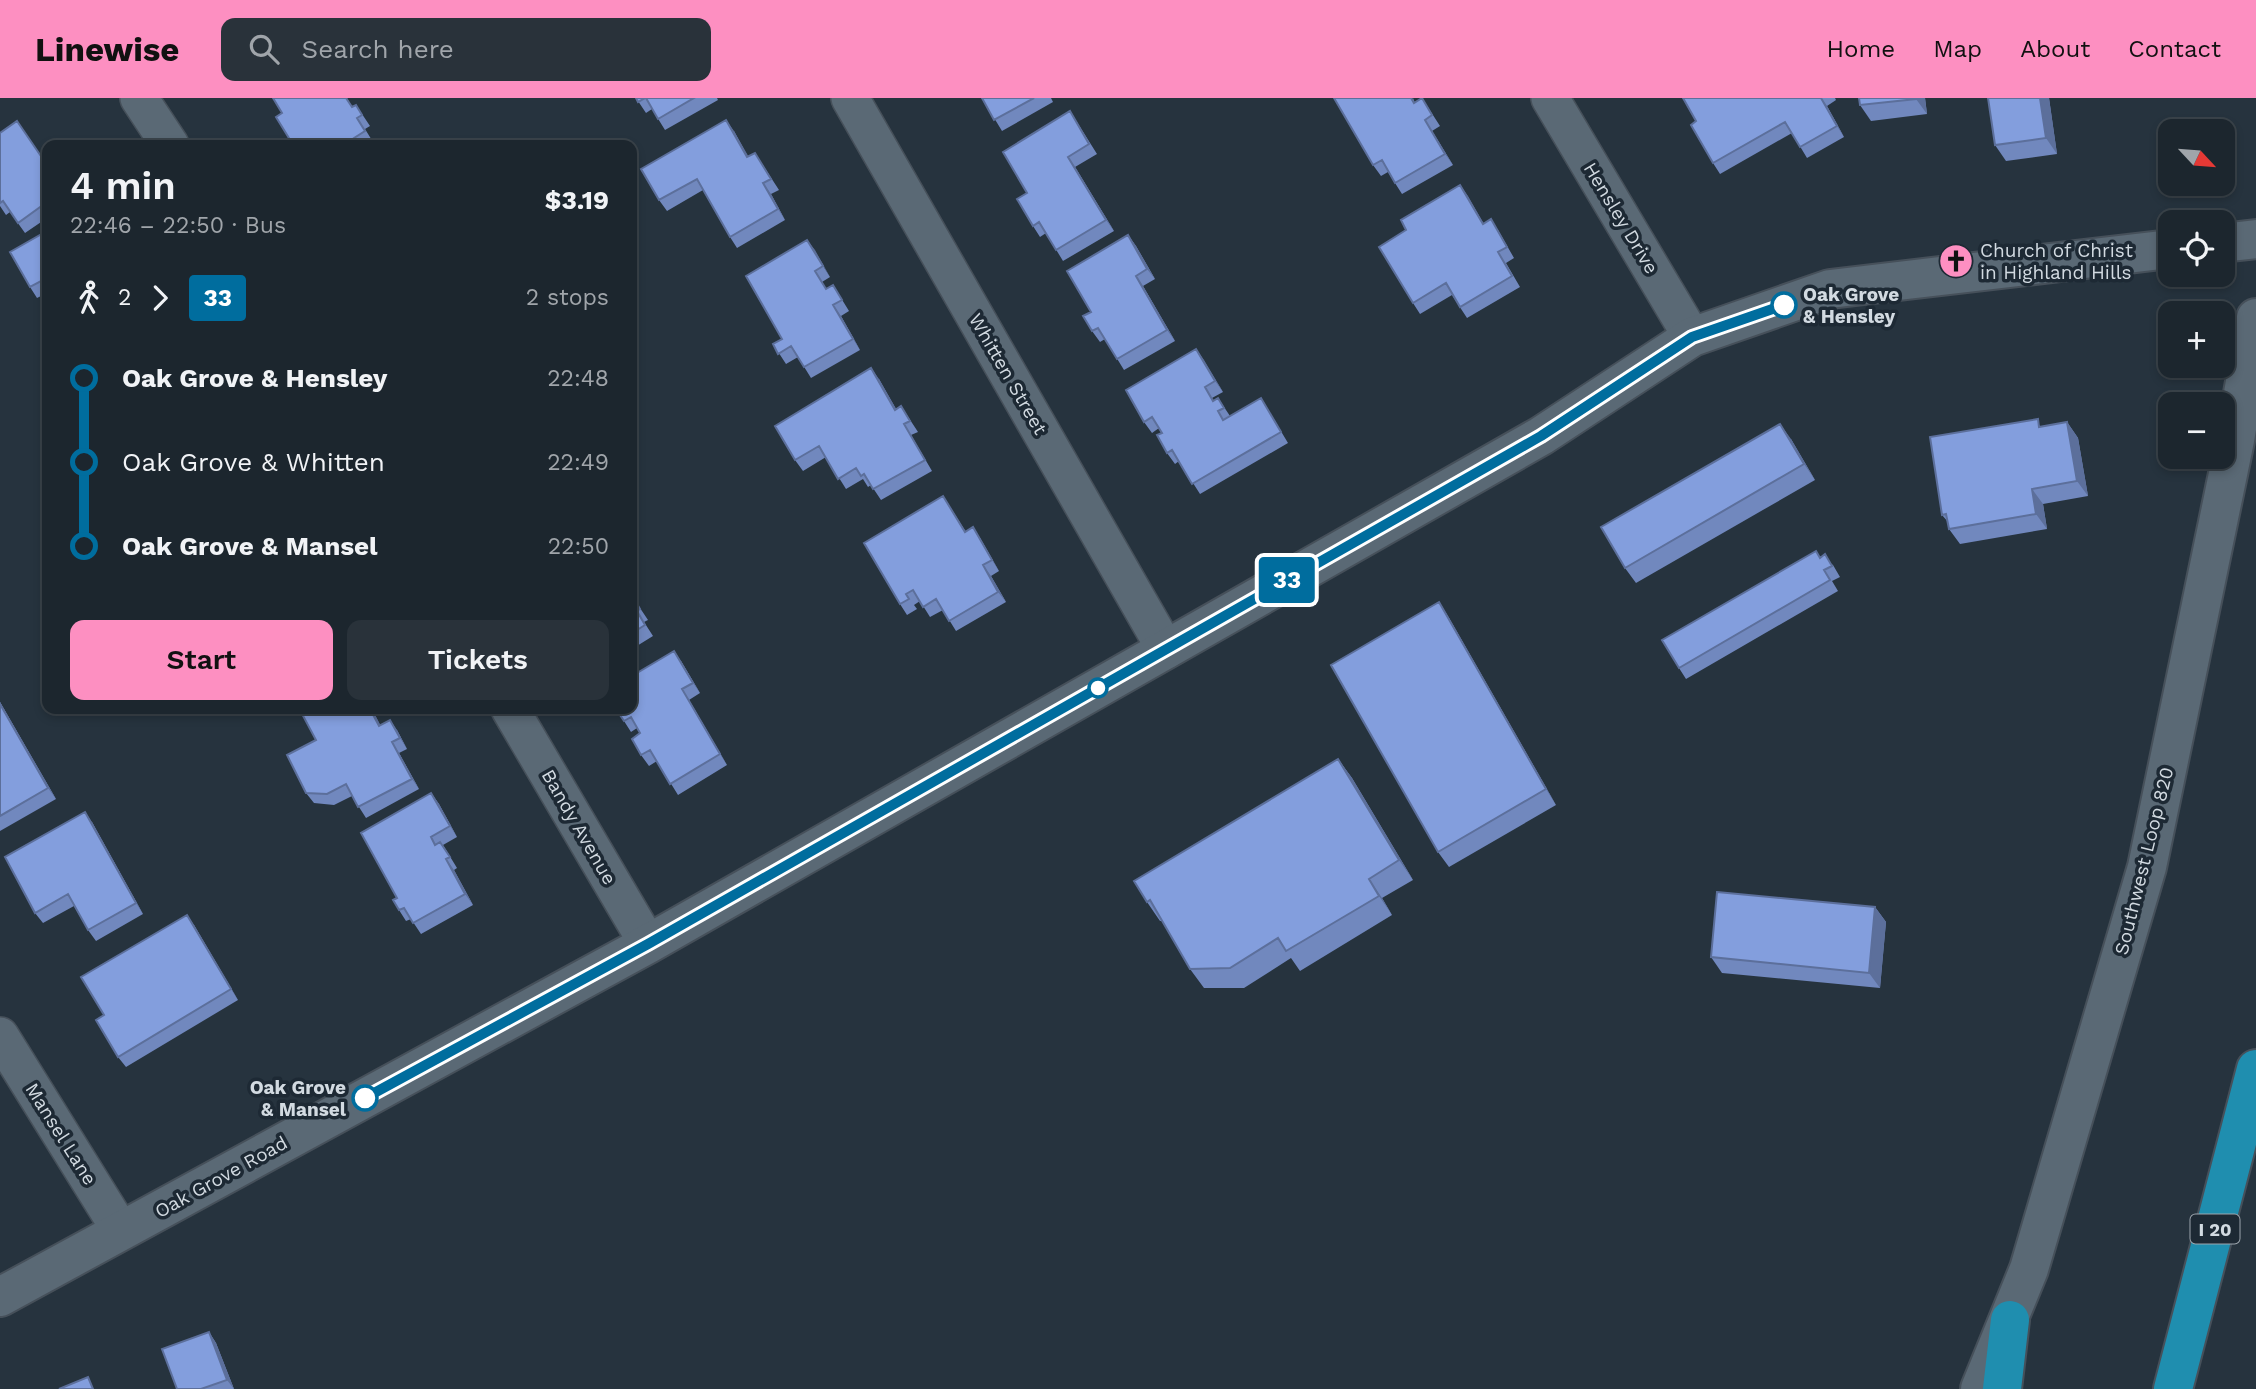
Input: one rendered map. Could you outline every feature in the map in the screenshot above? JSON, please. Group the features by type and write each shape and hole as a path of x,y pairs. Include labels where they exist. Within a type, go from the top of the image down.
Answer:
{"highway":[{"name":"I 20","path":"2173,1389 2256,1069"},
{"path":"2002,1389 2010,1320"}],"street":[{"path":"139,98 167,140"},
{"name":"Whitten Street","path":"850,98 1166,650"},
{"name":"Hensley Drive","path":"1550,98 1692,337"},
{"path":"2235,241 2256,239"},
{"name":"Oak Grove Road","path":"0,1297 648,944 1541,436 1692,337 1830,289 2158,250"},
{"name":"Southwest Loop 820","path":"1980,1389 2029,1269 2147,867 2225,492 2256,318"},
{"name":"Bandy Avenue","path":"513,714 648,944"},
{"name":"Mansel Lane","path":"0,1036 121,1231"}],"building":[{"path":"273,98 346,98 352,107 356,105 362,115 357,118 365,131 351,140 290,140 276,117 282,113"},
{"path":"646,98 694,98 658,119"},
{"path":"982,98 1034,98 994,120"},
{"path":"1334,98 1411,98 1414,103 1422,98 1432,115 1425,120 1445,154 1395,183 1382,160 1373,165"},
{"path":"1683,98 1821,98 1837,126 1800,147 1785,122 1713,163 1691,125 1696,121"},
{"path":"1859,98 1916,98 1916,99 1860,105"},
{"path":"1988,98 2040,98 2046,138 1995,145"},
{"path":"1070,111 1089,144 1068,157 1106,220 1056,250 1039,222 1033,226 1017,199 1027,193 1003,152"},
{"path":"726,120 747,157 755,153 771,179 763,183 778,209 730,237 697,179 659,200 641,169"},
{"path":"17,121 42,158 42,206 18,223 3,201 0,203 0,133"},
{"path":"1460,185 1483,224 1491,219 1507,247 1498,252 1512,276 1460,307 1446,283 1413,303 1379,247 1406,230 1401,220"},
{"path":"42,234 42,281 30,287 10,252"},
{"path":"1128,235 1147,269 1136,276 1167,330 1117,359 1098,328 1092,331 1083,316 1091,312 1067,271"},
{"path":"807,240 823,266 815,271 826,289 833,285 842,300 833,305 853,339 804,367 791,346 778,354 773,344 782,339 746,276"},
{"path":"1196,349 1215,381 1205,387 1213,401 1218,398 1224,408 1218,411 1223,420 1261,398 1281,432 1192,484 1172,450 1167,453 1157,435 1162,433 1152,417 1144,422 1126,390"},
{"path":"871,368 895,410 901,406 910,421 904,424 925,460 873,489 864,474 861,476 856,468 838,479 819,446 795,460 775,426"},
{"path":"2038,419 2039,427 2067,422 2077,481 2032,489 2036,514 1949,529 1946,514 1942,515 1930,437"},
{"path":"1780,424 1804,464 1625,568 1601,527"},
{"path":"943,496 965,532 973,527 992,560 983,565 998,592 949,621 936,599 923,607 913,590 906,594 909,599 900,604 864,543"},
{"path":"1816,551 1820,558 1825,554 1832,566 1824,570 1830,580 1679,668 1662,640"},
{"path":"1439,602 1546,789 1438,852 1331,665"},
{"path":"637,611 645,625 637,630"},
{"path":"674,651 693,683 682,689 720,754 670,784 650,750 641,755 632,739 640,733 631,717 624,721 619,714 637,714 637,673"},
{"path":"0,704 48,788 0,816"},
{"path":"302,714 373,714 379,726 390,720 400,738 392,742 412,779 358,807 346,784 327,794 306,793 287,755 316,740"},
{"path":"1338,759 1399,860 1369,879 1379,896 1286,951 1278,938 1230,968 1190,969 1150,900 1147,902 1134,881"},
{"path":"431,793 450,826 431,837 435,845 440,842 450,857 446,859 465,894 413,923 404,908 399,910 393,900 397,898 361,833"},
{"path":"85,812 136,903 88,930 68,894 35,913 5,857"},
{"path":"1717,892 1875,907 1869,973 1711,957"},
{"path":"187,915 231,989 118,1057 96,1020 104,1015 81,977"},
{"path":"209,1332 227,1380 201,1389 177,1389 162,1349"},
{"path":"88,1377 93,1389 59,1389"}],"bus line":[{"name":"33","path":"365,1098 648,944 1541,436 1692,337 1784,305"}],"place":[{"name":"Church of Christ in Highland Hills","path":"1956,261"},
{"name":"Oak Grove & Hensley","path":"1784,305"},
{"name":"Oak Grove & Mansel","path":"365,1098"}]}
